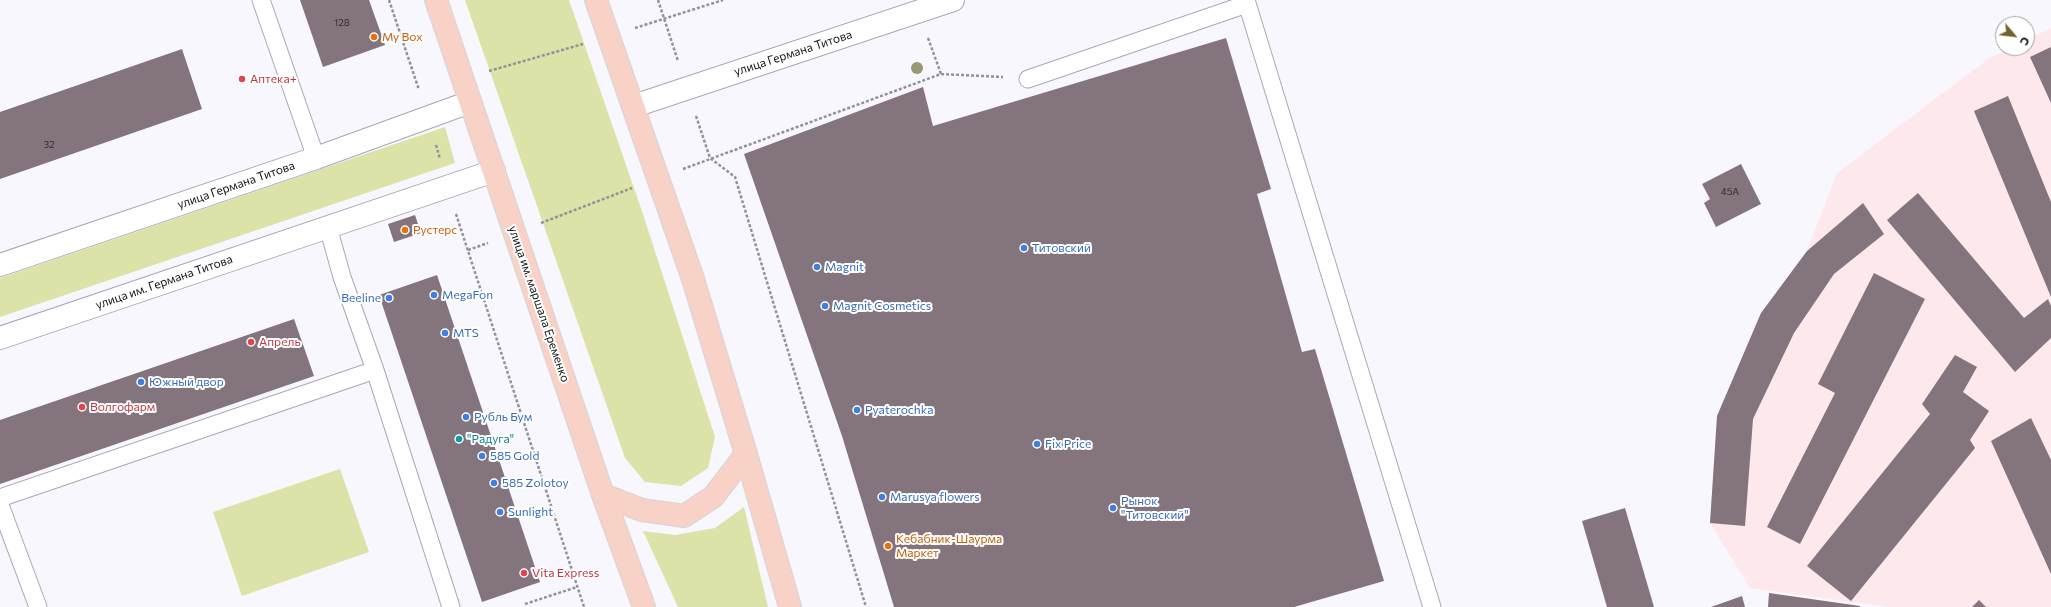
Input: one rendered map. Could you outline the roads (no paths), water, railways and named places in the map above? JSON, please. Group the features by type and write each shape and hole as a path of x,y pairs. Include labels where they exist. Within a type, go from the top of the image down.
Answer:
{"highway":[{"name":"улица им. маршала Еременко","path":"436,0 603,495 644,607"},
{"path":"596,0 693,279 790,607"},
{"path":"603,495 642,510 684,516 713,496 746,454"}],"street":[{"name":"улица Германа Титова","path":"634,106 943,2"},
{"name":"улица Германа Титова","path":"0,265 316,158 470,102"},
{"path":"328,227 494,171"},
{"name":"улица им. Германа Титова","path":"0,338 328,227"}],"lane":[{"path":"261,0 316,158"},
{"path":"1028,79 1246,2 1432,607"},
{"path":"328,227 342,277 375,370 451,607"},
{"path":"0,498 375,370"},
{"path":"0,505 38,607"}],"place":[{"name":"My Box","path":"374,37"},
{"name":"Аптека+","path":"242,79"},
{"name":"Рустерс","path":"405,230"},
{"name":"Титовский","path":"1024,248"},
{"name":"Magnit","path":"817,267"},
{"name":"MegaFon","path":"434,295"},
{"name":"Beeline","path":"389,298"},
{"name":"Magnit Cosmetics","path":"825,306"},
{"name":"MTS","path":"445,333"},
{"name":"Апрель","path":"251,342"},
{"name":"Южный двор","path":"141,382"},
{"name":"Волгофарм","path":"82,407"},
{"name":"Pyaterochka","path":"857,410"},
{"name":"Рубль Бум","path":"466,417"},
{"name":"\"Радуга\"","path":"459,439"},
{"name":"Fix Price","path":"1037,444"},
{"name":"585 Gold","path":"482,456"},
{"name":"585 Zolotoy","path":"494,483"},
{"name":"Marusya flowers","path":"882,497"},
{"name":"Рынок \"Титовский\"","path":"1113,508"},
{"name":"Sunlight","path":"500,512"},
{"name":"Кебабник-Шаурма Маркет","path":"888,546"},
{"name":"Vita Express","path":"524,573"}]}
